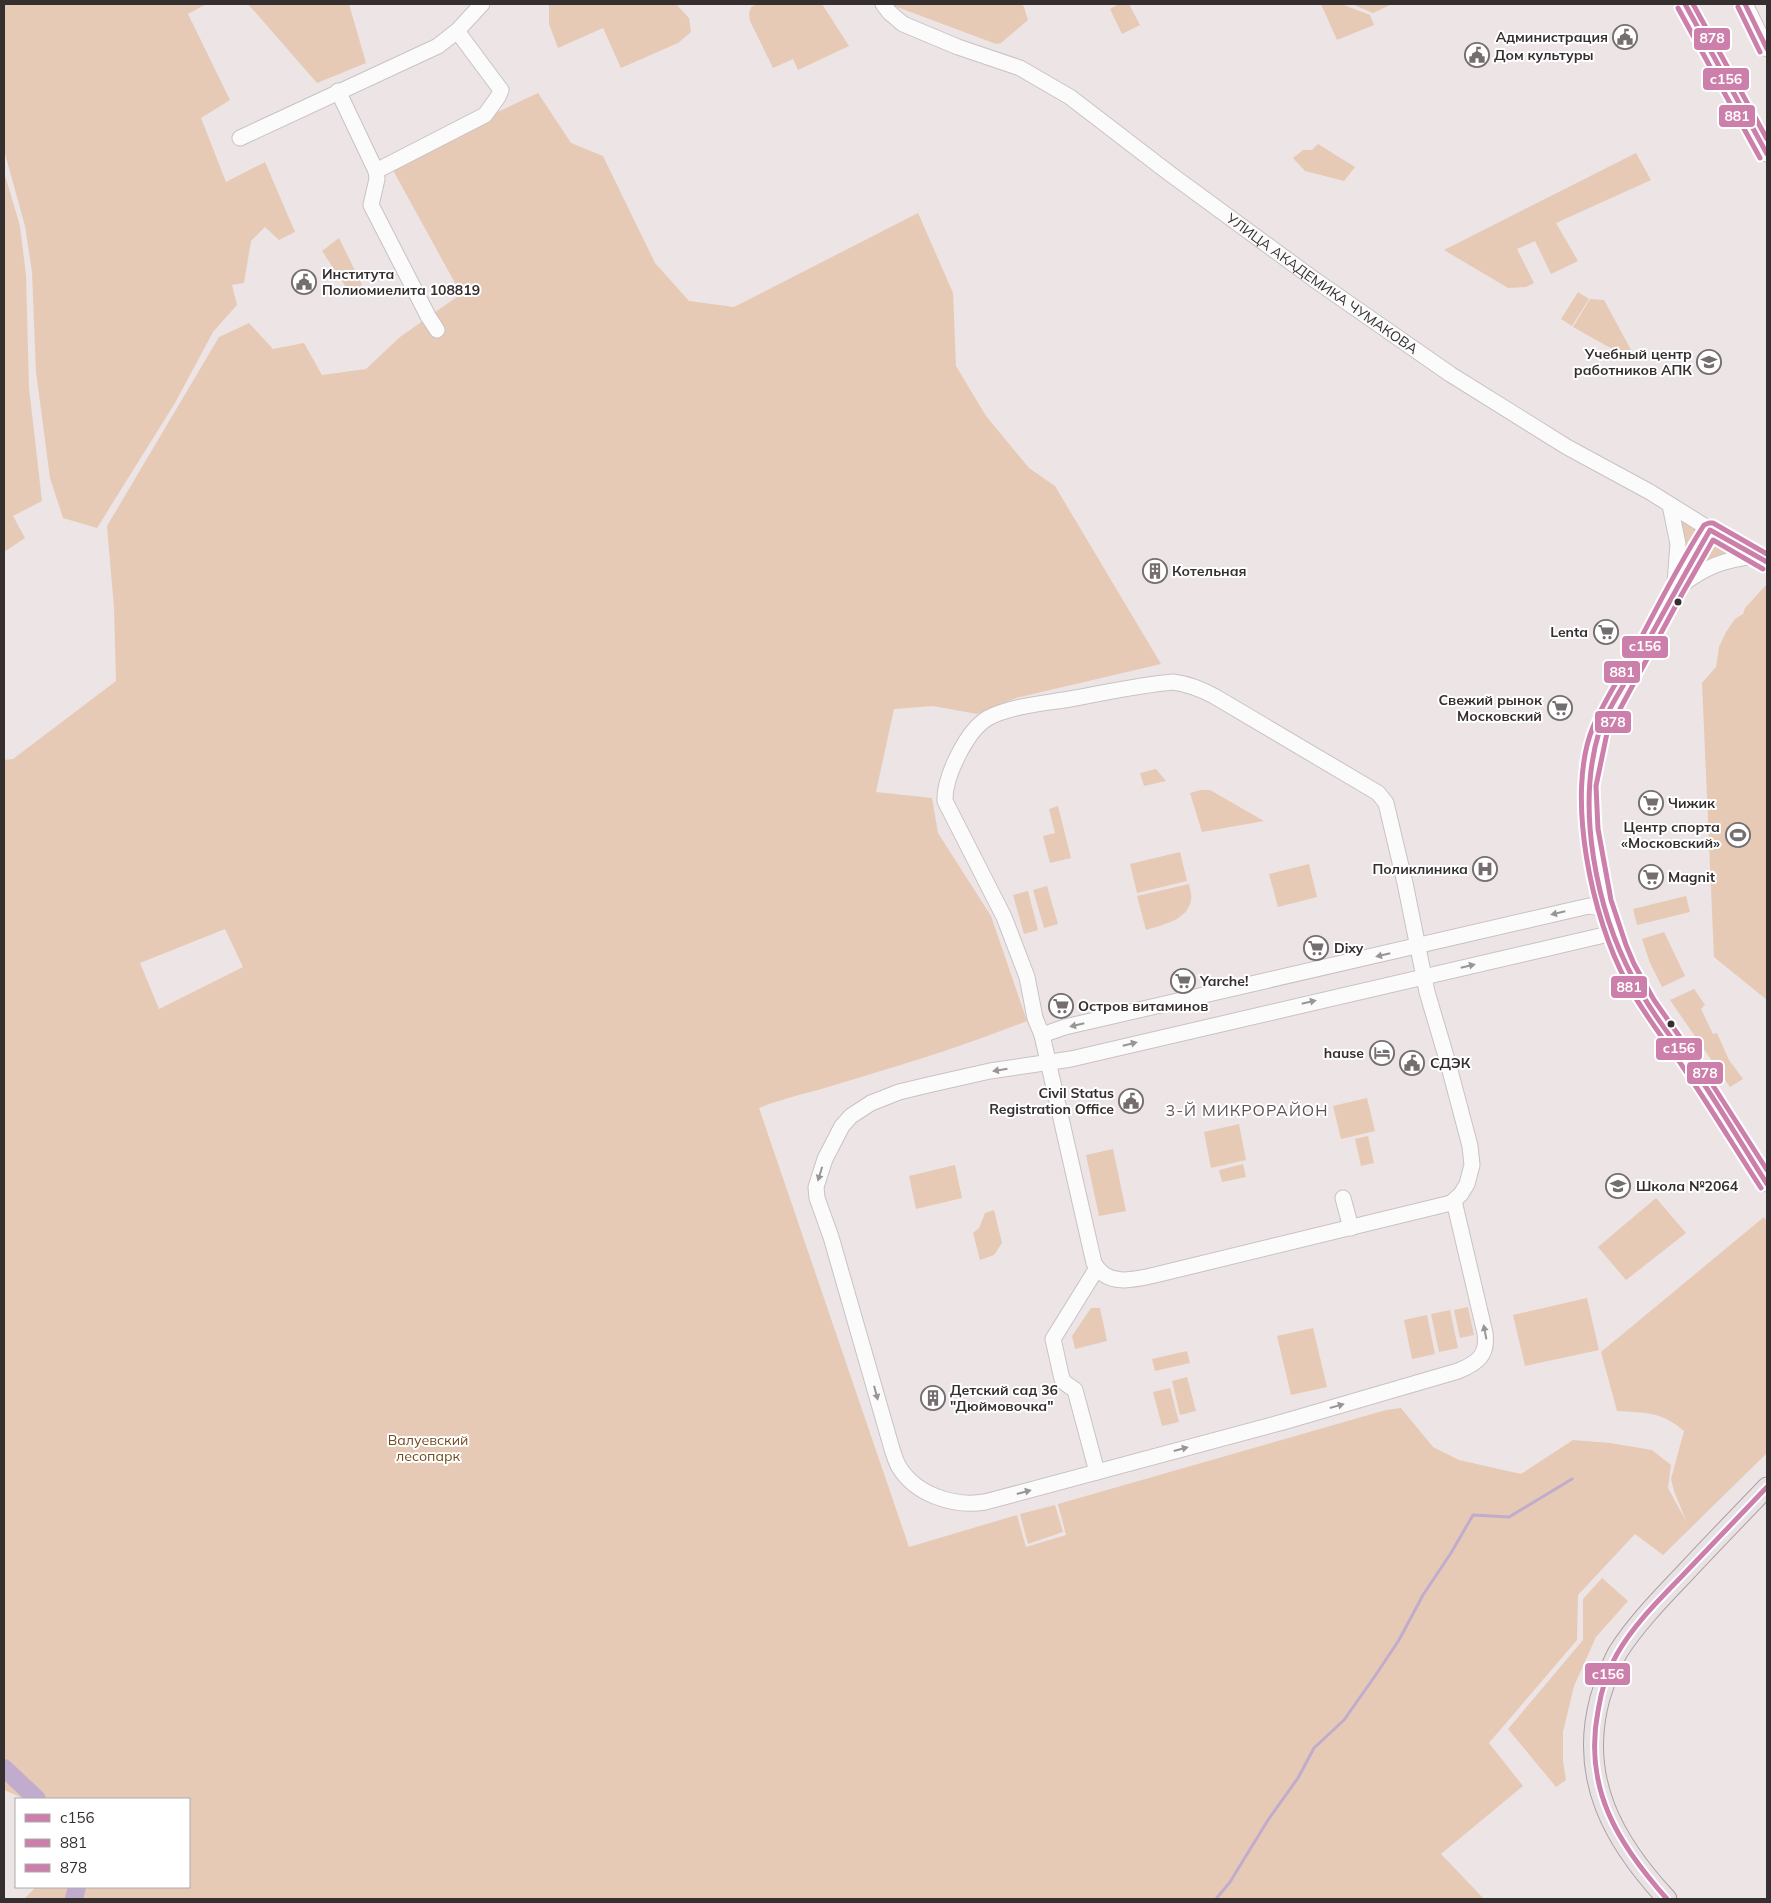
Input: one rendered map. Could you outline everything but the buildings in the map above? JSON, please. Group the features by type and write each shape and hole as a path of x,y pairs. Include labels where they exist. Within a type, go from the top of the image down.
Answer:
{"main road":[{"path":"1667,1899 1632,1858 1605,1808 1595,1771 1594,1742 1597,1709 1605,1681 1618,1652 1654,1605 1767,1487"}],"street":[{"path":"240,138 438,46 457,31 482,4"},
{"name":"УЛИЦА АКАДЕМИКА ЧУМАКОВА","path":"883,4 903,24 958,47 1020,68 1070,97 1184,185 1315,280 1426,357 1566,447 1670,505 1761,559"},
{"path":"1685,4 1767,154"},
{"path":"1745,4 1767,49"},
{"path":"376,171 485,115 498,97 501,90 457,31"},
{"path":"338,91 376,171 377,179 371,205 437,330"},
{"path":"1670,505 1678,544 1674,590"},
{"path":"1710,530 1674,590 1600,730 1594,752 1589,787 1589,814 1593,849 1606,908 1613,933 1627,967 1636,984 1767,1184"},
{"path":"1674,590 1703,569 1721,561 1761,559"},
{"path":"1173,682 1183,683 1200,689 1378,793 1386,803 1425,976 1427,992 1448,1063 1472,1158 1467,1184 1454,1201 1446,1205 1133,1280 1121,1281 1112,1278 1097,1268 1094,1263 1042,1035 1035,1018 1028,977 1004,917 945,801 946,784 966,741 984,721 1011,711 1056,701 1173,682"},
{"path":"1042,1035 1064,1027 1589,906 1606,908"},
{"path":"1454,1201 1486,1333 1487,1344 1485,1351 1476,1361 1464,1368 1407,1386 1097,1472 985,1502 958,1503 933,1495 920,1487 900,1468 892,1449 831,1238 817,1198 816,1187 830,1142 842,1126 851,1116 871,1103 899,1092 969,1076 1070,1059 1613,933"},
{"path":"1343,1198 1351,1228"},
{"path":"1097,1268 1053,1339 1062,1378 1065,1383 1075,1390 1097,1472"}],"green space":[{"path":"4,4 206,4 188,14 230,100 201,118 226,182 265,162 295,232 279,240 265,227 251,241 244,283 232,285 237,305 213,332 175,403 97,528 63,518 50,478 36,372 32,272 25,226 4,150"},
{"path":"248,4 349,4 366,63 317,83"},
{"path":"549,4 676,4 689,18 691,32 678,43 621,68 603,28 558,48 549,24"},
{"path":"757,4 822,4 849,46 798,70 793,59 773,68 750,21 749,13 751,7"},
{"path":"889,4 1022,4 1028,20 1001,43 996,44"},
{"path":"1119,4 1129,4 1140,25 1122,34 1110,9"},
{"path":"1321,4 1341,4 1370,15 1374,25 1337,40"},
{"path":"1352,4 1392,4 1373,13"},
{"name":"Валуевский лесопарк","path":"538,93 571,143 603,156 655,263 689,301 734,307 918,213 953,293 956,366 986,416 1029,468 1055,486 1161,664 1016,698 977,714 933,706 894,709 876,792 932,798 938,833 991,916 1027,1021 928,1056 759,1108 909,1547 1017,1515 1026,1547 1066,1535 1058,1504 1386,1410 1401,1408 1433,1447 1459,1460 1521,1474 1573,1440 1610,1443 1652,1450 1671,1465 1668,1488 1687,1523 1671,1479 1684,1431 1676,1424 1660,1416 1617,1411 1601,1352 1764,1217 1767,1222 1767,1453 1663,1555 1635,1534 1578,1595 1577,1640 1489,1743 1523,1786 1441,1854 1484,1899 24,1899 35,1888 190,1888 190,1798 23,1798 4,1790 4,760 13,759 116,681 114,608 107,526 219,337 249,323 273,349 304,343 322,375 366,369 400,337 461,294 389,163","holes":["225,929 243,967 159,1009 140,963"]},
{"path":"1318,144 1355,167 1344,181 1305,171 1293,158 1303,150 1312,150"},
{"path":"1636,153 1651,180 1556,223 1578,261 1551,274 1535,241 1517,249 1534,283 1526,287 1508,288 1444,250"},
{"path":"4,172 20,226 26,275 29,388 42,501 13,516 25,538 4,552"},
{"path":"339,238 362,285 350,293 322,251"},
{"path":"1578,292 1589,299 1572,326 1561,319"},
{"path":"1590,299 1604,300 1631,350 1625,356 1573,327"},
{"path":"1681,521 1698,531 1684,557"},
{"path":"1713,540 1735,552 1701,561"},
{"name":"Центр спорта «Московский»","path":"1767,584 1767,1000 1714,957 1702,683 1716,667 1719,647 1726,632 1735,619 1743,614 1745,608"},
{"path":"1156,769 1166,781 1144,786 1140,773"},
{"path":"1210,790 1264,821 1202,832 1190,793"},
{"path":"1058,806 1071,858 1050,863 1043,836 1055,833 1049,809"},
{"path":"1180,852 1187,881 1137,893 1130,864"},
{"path":"1309,864 1317,897 1278,907 1269,874"},
{"path":"1189,884 1191,900 1185,912 1173,921 1146,930 1137,896"},
{"path":"1047,886 1058,924 1044,928 1033,890"},
{"path":"1028,891 1038,930 1024,934 1013,895"},
{"path":"1686,896 1690,912 1637,925 1633,909"},
{"path":"1664,932 1685,976 1662,987 1650,963 1642,939"},
{"path":"1694,989 1705,1005 1701,1009 1713,1034 1717,1033 1729,1060 1743,1079 1730,1087 1670,1000"},
{"path":"1367,1098 1375,1131 1341,1139 1333,1106"},
{"path":"1239,1124 1246,1160 1211,1168 1204,1132"},
{"path":"1368,1136 1374,1163 1361,1166 1355,1139"},
{"path":"1113,1149 1126,1211 1099,1216 1086,1155"},
{"path":"1243,1164 1246,1177 1222,1182 1219,1170"},
{"path":"955,1165 962,1198 916,1209 909,1176"},
{"path":"1656,1198 1686,1233 1626,1280 1598,1247"},
{"path":"994,1210 1002,1243 994,1255 980,1260 973,1233 979,1228 985,1213"},
{"path":"1587,1298 1599,1350 1525,1366 1513,1315"},
{"path":"1468,1307 1474,1335 1460,1338 1454,1310"},
{"path":"1091,1308 1100,1308 1107,1341 1075,1349 1072,1336"},
{"path":"1450,1310 1458,1348 1439,1352 1431,1314"},
{"path":"1427,1315 1435,1354 1412,1359 1404,1320"},
{"path":"1313,1328 1327,1387 1291,1395 1277,1336"},
{"path":"1187,1351 1190,1363 1155,1371 1152,1359"},
{"path":"1187,1377 1196,1411 1180,1415 1172,1381"},
{"path":"1170,1388 1179,1422 1162,1426 1153,1392"},
{"path":"1055,1505 1063,1532 1028,1544 1020,1514"},
{"path":"1602,1578 1628,1601 1596,1637 1574,1686 1563,1732 1563,1761 1566,1780 1556,1787 1508,1729 1583,1640 1583,1599"}],"waterway":[{"path":"1216,1899 1230,1882 1268,1820 1298,1778 1314,1748 1344,1720 1375,1676 1399,1640 1423,1595 1473,1515 1509,1517 1572,1479"},
{"path":"4,1768 36,1798"},
{"path":"74,1899 77,1888"}],"transit line":[{"name":"с156","path":"1685,4 1767,154"},
{"name":"878","path":"1693,4 1767,139"},
{"name":"с156","path":"1745,4 1767,49"},
{"name":"881","path":"1738,7 1760,52"},
{"name":"881","path":"1678,8 1760,158"},
{"name":"881","path":"1761,1188 1693,1082 1640,1005 1614,956 1593,892 1586,856 1582,821 1582,787 1585,755 1597,718 1675,574 1704,525 1713,523 1767,554"},
{"name":"с156","path":"1767,562 1710,530 1602,725 1592,762 1589,793 1590,825 1600,890 1620,951 1648,1003 1716,1102 1767,1184"},
{"name":"878","path":"1763,569 1713,540 1607,733 1596,786 1598,829 1611,900 1634,964 1654,1000 1705,1073 1767,1170"},
{"name":"с156","path":"1667,1899 1633,1857 1620,1836 1608,1813 1600,1790 1596,1765 1595,1739 1601,1696 1613,1661 1639,1622 1767,1487"}],"place":[{"name":"Администрация","path":"1625,37"},
{"name":"Дом культуры","path":"1477,55"},
{"name":"Института Полиомиелита 108819","path":"304,282"},
{"name":"Учебный центр работников АПК","path":"1709,362"},
{"name":"Котельная","path":"1155,571"},
{"name":"Lenta","path":"1606,632"},
{"name":"Свежий рынок Московский","path":"1560,708"},
{"name":"Чижик","path":"1651,803"},
{"name":"Центр спорта «Московский»","path":"1738,835"},
{"name":"Поликлиника","path":"1485,869"},
{"name":"Magnit","path":"1651,877"},
{"name":"Dixy","path":"1316,948"},
{"name":"Yarche!","path":"1183,981"},
{"name":"Остров витаминов","path":"1061,1006"},
{"name":"hause","path":"1382,1053"},
{"name":"СДЭК","path":"1412,1063"},
{"name":"Civil Status Registration Office","path":"1131,1101"},
{"name":"Школа №2064","path":"1618,1186"},
{"name":"Детский сад 36 \"Дюймовочка\"","path":"933,1398"}],"district":[{"name":"3-Й МИКРОРАЙОН","path":"1247,1110"}]}
